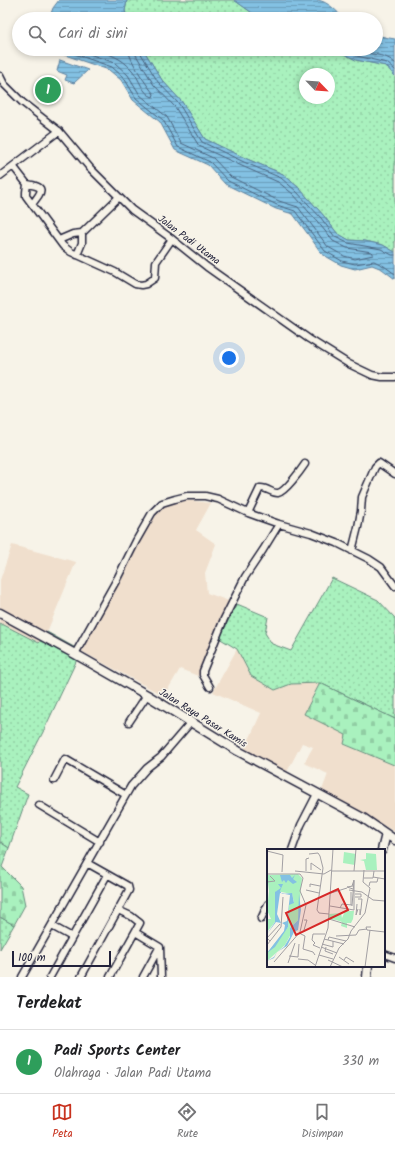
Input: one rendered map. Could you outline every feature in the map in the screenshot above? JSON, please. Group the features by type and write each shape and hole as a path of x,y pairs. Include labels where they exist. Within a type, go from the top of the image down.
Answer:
{"main road":[{"name":"Jalan Raya Pasar Kamis","path":"0,613 147,695 238,751 363,818 395,840"},
{"path":"382,849 386,834"},
{"path":"367,977 368,967"}],"street":[{"name":"Jalan Padi Utama","path":"0,76 4,84 22,102 59,131 90,168 118,198 132,210 207,267 309,339 349,364 372,375 395,377"},
{"path":"0,176 59,131"},
{"path":"13,166 27,184 40,187 38,196 32,203"},
{"path":"27,184 26,196 63,246 71,252 115,272 135,284 146,284 155,278 156,262 172,239"},
{"path":"59,240 73,234 82,233 118,198"},
{"path":"77,255 82,243 82,233"},
{"path":"248,513 260,488 265,488 276,493 281,492 296,477 305,464"},
{"path":"352,551 361,511 362,496 375,466 379,464 395,474"},
{"path":"75,654 152,514 162,503 187,496 205,496 218,499 248,513 278,524 311,533 352,551 381,567 395,586"},
{"path":"210,687 203,671 221,626 245,577 278,524"},
{"path":"129,722 147,695"},
{"path":"22,977 126,795 140,775 161,757 190,722"},
{"path":"54,780 64,759 126,795"},
{"path":"292,849 301,825 317,794"},
{"path":"39,805 100,842"},
{"path":"81,977 129,890 129,888 87,863"},
{"path":"50,977 107,875"},
{"path":"261,918 267,906"},
{"path":"110,977 140,923 131,916 118,910"},
{"path":"52,926 72,937"},
{"path":"135,932 160,947"},
{"path":"143,977 160,947"},
{"path":"160,947 161,977"},
{"path":"385,954 395,958"}],"shaded area":[{"path":"166,498 211,503 196,530 216,544 205,573 207,593 237,604 198,676 180,669 164,696 81,651 125,563"},
{"path":"12,545 76,562 47,632 40,643 0,623 0,580"},
{"path":"237,649 251,676 275,690 290,684 320,683 305,714 347,735 344,744 394,764 395,763 395,832 322,790 328,774 304,763 313,747 302,743 287,772 244,751 261,713 213,692"}],"green space":[{"path":"127,0 234,0 251,12 125,12"},
{"path":"147,56 348,56 356,60 386,66 395,76 395,252 383,245 365,241 349,240 337,233 299,188 283,174 205,139 182,102 162,80"},
{"path":"332,578 378,600 395,618 395,719 320,683 291,684 275,690 251,676 237,649 219,638 237,604 268,617 265,633 272,644 291,651"},
{"path":"0,623 39,643 47,632 81,651 15,787 28,794 9,848 0,842"},
{"path":"320,683 395,719 394,765 344,744 346,735 304,714"},
{"path":"0,842 9,848 2,867 21,886 25,905 14,925 0,917"},
{"path":"0,917 14,925 0,949"}],"water":[{"path":"59,0 127,0 125,12 52,12"},
{"path":"234,0 318,0 329,5 337,12 251,12"},
{"path":"383,36 395,39 395,76 386,66 356,60 348,56 383,56"},
{"path":"68,56 147,56 162,80 182,102 205,139 283,174 299,188 337,233 349,240 365,241 383,245 395,252 395,279 382,269 372,265 355,269 341,265 322,254 293,214 276,209 225,184 208,165 175,150 160,122 133,100 121,80 109,70"},
{"path":"60,60 88,70 74,83 65,80 67,75 57,71"}],"place":[{"name":"Padi Sports Center","path":"48,90"}]}
